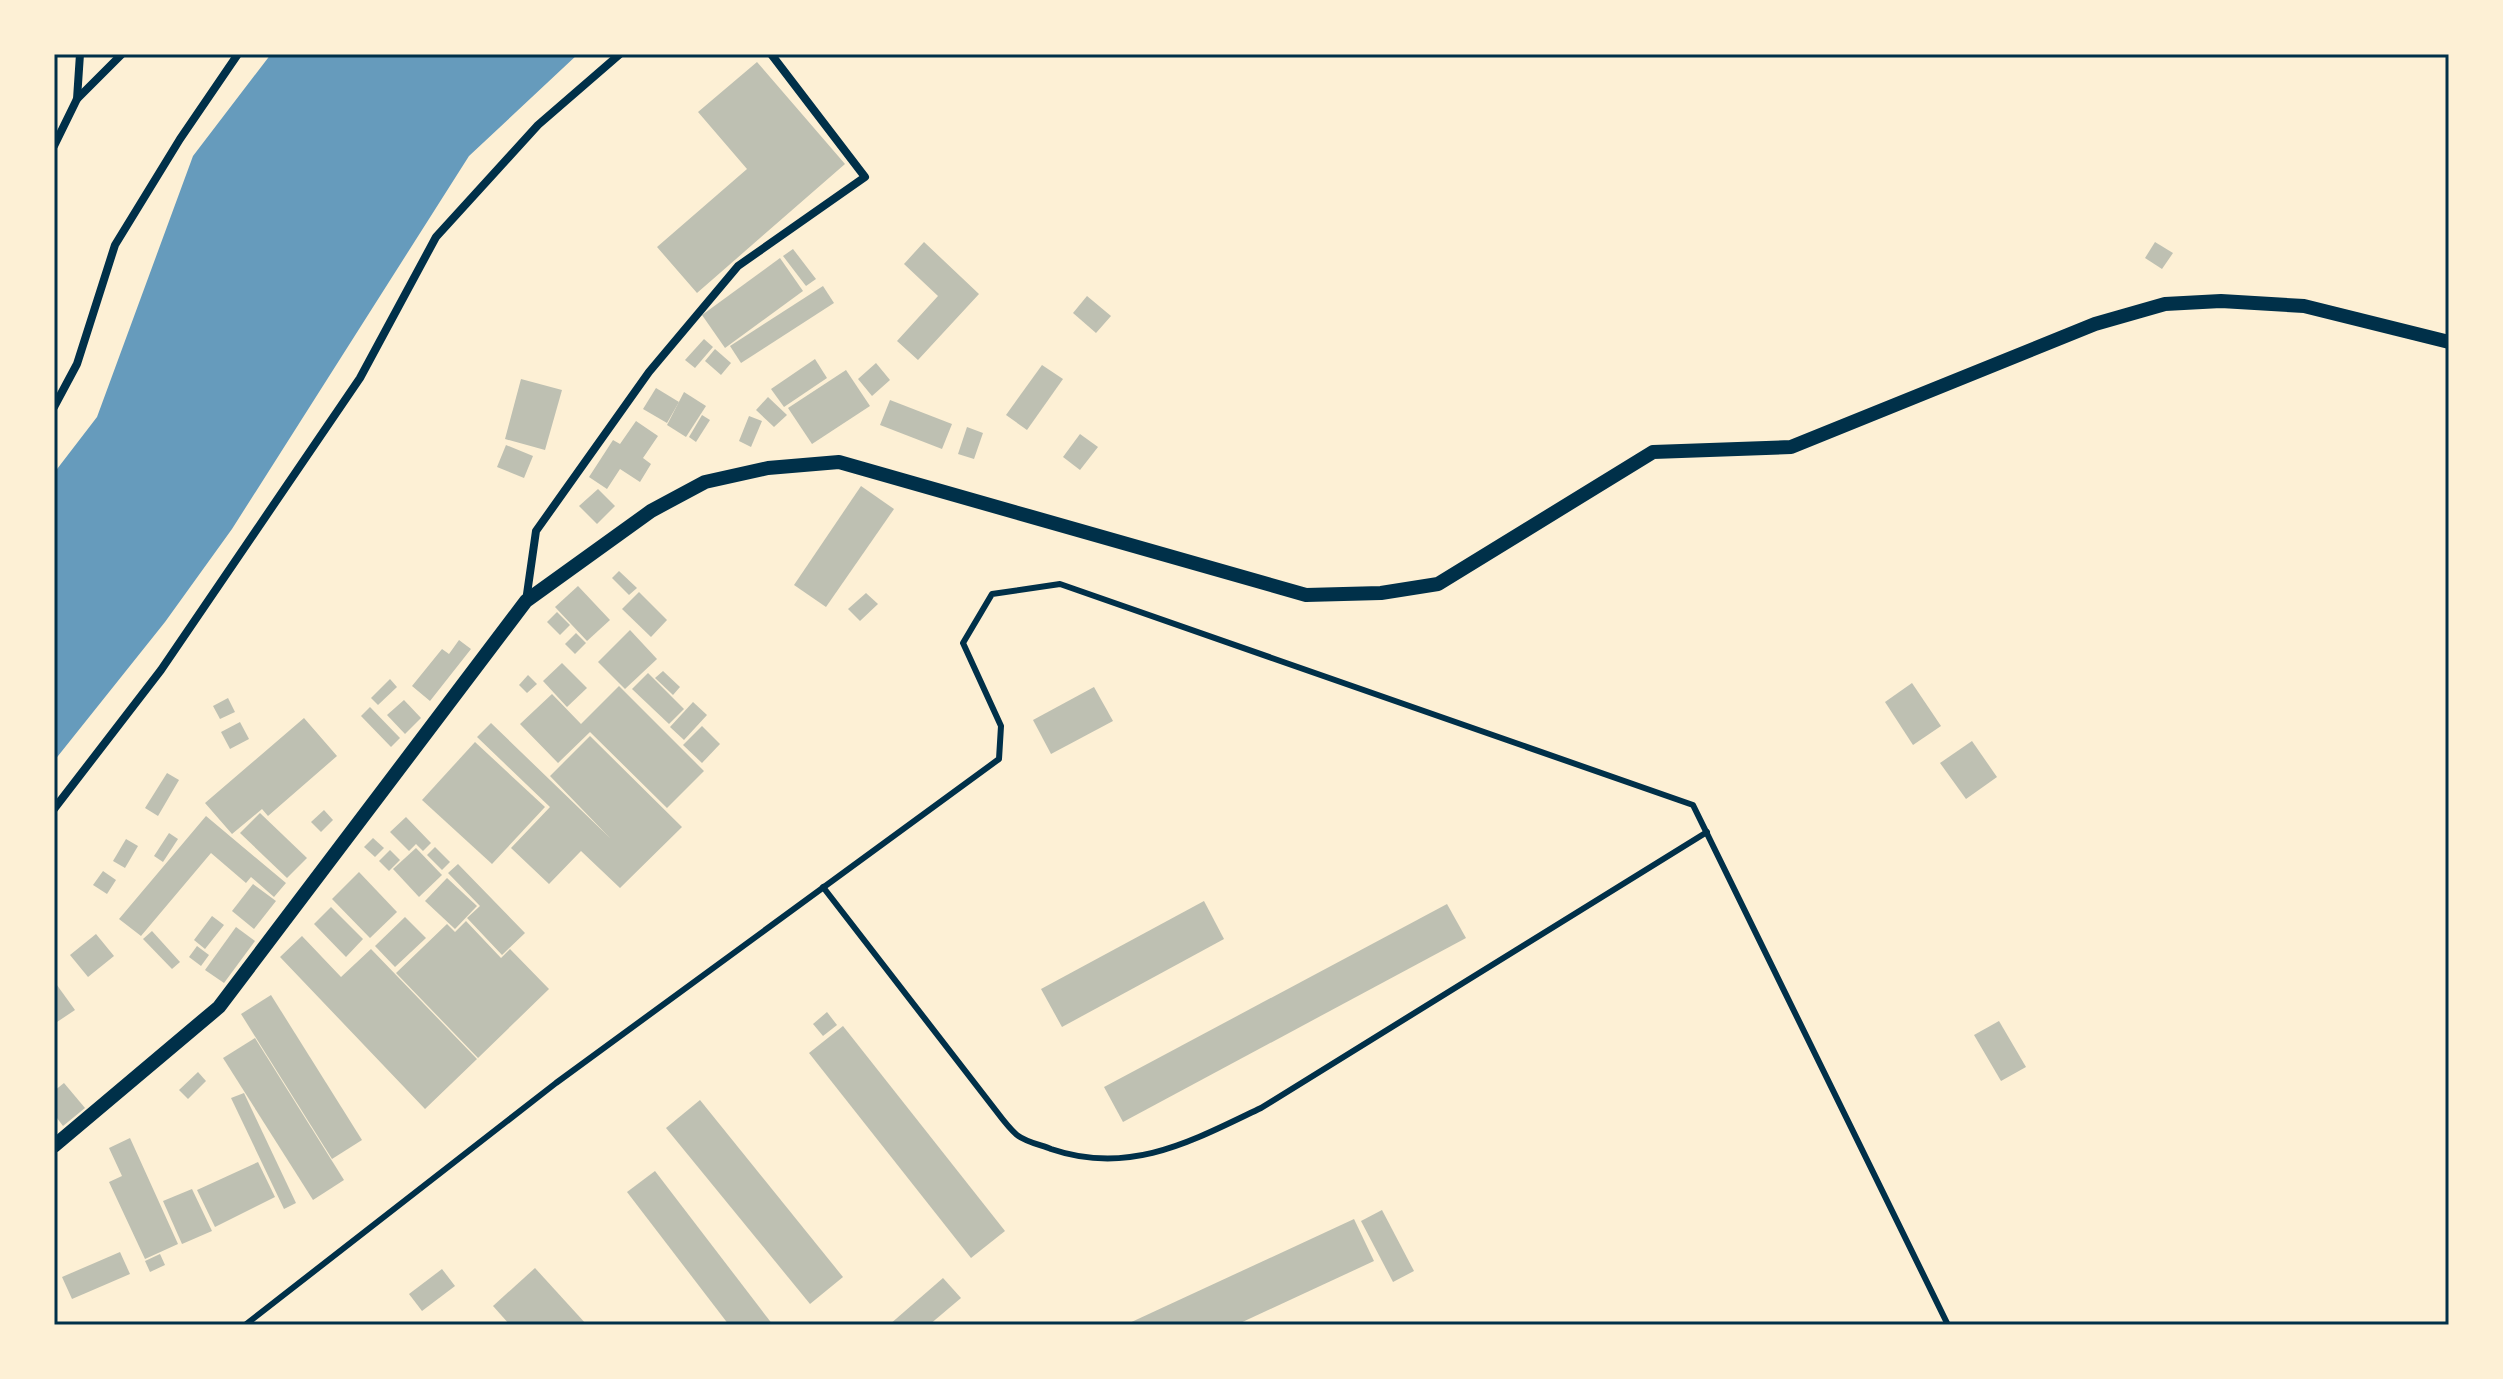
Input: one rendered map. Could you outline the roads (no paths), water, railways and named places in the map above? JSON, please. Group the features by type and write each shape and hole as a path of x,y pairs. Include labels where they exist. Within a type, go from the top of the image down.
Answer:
{"street":[{"path":"77,99 80,54"},
{"path":"54,146 77,99 122,54"},
{"path":"54,407 77,364 115,245 180,139 238,54"},
{"path":"54,809 161,670 360,378 436,237 538,125 620,54"},
{"path":"526,601 536,531 649,372 738,266 865,177 771,54"},
{"path":"54,1146 219,1007 526,601 651,511 705,482 768,468 839,462 1306,595 1381,593 1438,584 1653,452 1791,447 2095,324 2165,304 2221,301 2304,306 2449,342"}],"lane":[{"path":"245,1325 556,1083 999,759 1001,726 963,643 992,594 1060,584 1693,805 1948,1325"},
{"path":"823,887 1019,1138 1060,1152 1098,1160 1143,1157 1189,1142 1261,1108 1707,832"}],"water":[{"path":"271,54 578,54 469,156 232,529 165,622 54,761 54,473 97,417 193,156"}]}
